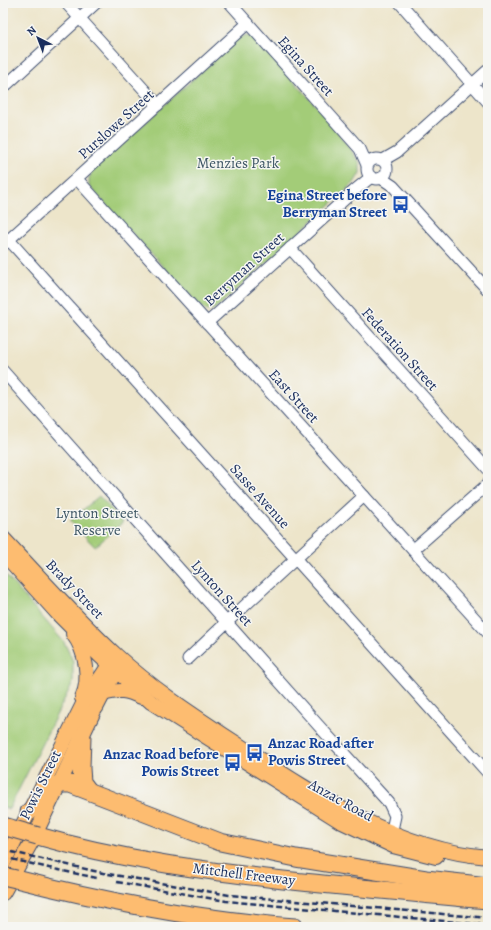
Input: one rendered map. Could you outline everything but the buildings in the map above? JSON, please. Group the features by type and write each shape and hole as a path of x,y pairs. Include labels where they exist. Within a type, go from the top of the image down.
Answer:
{"highway":[{"path":"82,737 82,782 88,790"},
{"path":"29,812 59,784 70,784 220,842 339,866 426,879 488,886"},
{"name":"Mitchell Freeway","path":"3,826 58,842 101,852 210,871 364,889 488,900"},
{"path":"3,876 38,885 130,904 221,919 295,927"}],"main road":[{"name":"Brady Street","path":"3,538 88,627 117,663"},
{"name":"Brady Street","path":"3,553 65,621 117,663"},
{"path":"65,621 77,639 84,659 86,706"},
{"name":"Powis Street","path":"3,893 33,839 82,737 86,706 103,694 117,663"},
{"name":"Powis Street","path":"3,864 86,706 117,663"},
{"name":"Anzac Road","path":"117,663 150,702 340,822 390,838 439,858 488,865"},
{"name":"Anzac Road","path":"117,663 288,777 371,824 390,838 488,857"},
{"path":"103,694 122,690 150,702"}],"street":[{"path":"66,3 158,105"},
{"path":"3,88 96,3"},
{"name":"Egina Street","path":"230,3 377,169 488,290"},
{"path":"400,3 488,102"},
{"name":"Purslowe Street","path":"6,243 248,23"},
{"name":"Berryman Street","path":"207,322 488,70"},
{"name":"East Street","path":"77,179 488,633"},
{"name":"Sasse Avenue","path":"6,243 296,558 488,773"},
{"name":"Federation Street","path":"290,248 488,469"},
{"name":"Lynton Street","path":"3,371 313,720 389,803 395,816 390,838"},
{"path":"413,550 488,484"},
{"path":"188,660 227,622 364,496"}],"green space":[{"name":"Menzies Park","path":"248,35 254,37 329,120 360,163 360,173 354,183 216,308 208,311 200,307 89,186 89,178 93,170 231,45 239,38"},
{"name":"Lynton Street Reserve","path":"99,496 123,522 95,547 70,521"},
{"path":"3,572 64,642 73,661 73,682 9,809 3,807"}],"railway":[{"path":"3,850 103,873 229,895 488,918"},
{"path":"3,857 97,878"},
{"path":"117,882 226,901 488,925"}],"place":[{"name":"Egina Street before Berryman Street","path":"400,204"},
{"name":"Anzac Road after Powis Street","path":"255,752"},
{"name":"Anzac Road before Powis Street","path":"232,763"}]}
